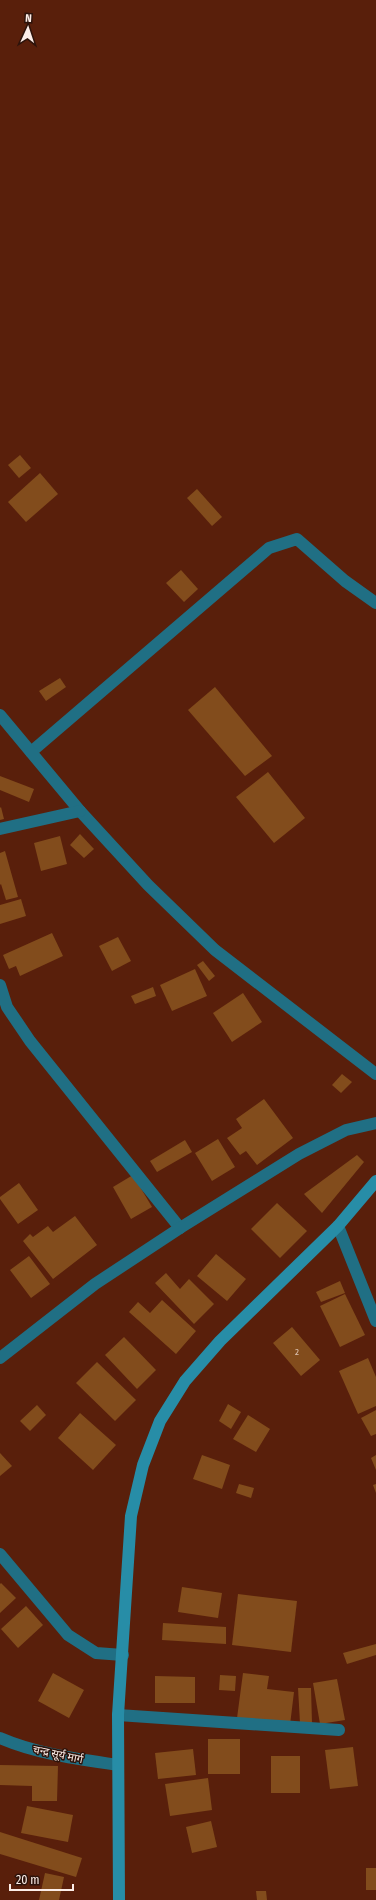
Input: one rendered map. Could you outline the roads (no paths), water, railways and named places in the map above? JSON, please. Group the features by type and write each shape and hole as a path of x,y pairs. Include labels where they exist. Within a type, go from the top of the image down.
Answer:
{"main road":[{"path":"119,1900 118,1715 131,1516 143,1464 160,1421 184,1381 220,1341 338,1226 376,1181"}],"street":[{"path":"31,752 269,548 298,539 345,581 376,602"},
{"path":"0,715 80,812 148,885 215,950 376,1074"},
{"path":"0,829 80,812"},
{"path":"0,985 7,1007 30,1041 180,1228"},
{"path":"0,1358 95,1284 180,1228 299,1154 346,1130 376,1123"},
{"path":"338,1226 376,1321"},
{"path":"0,1554 68,1635 96,1653 123,1655"},
{"path":"118,1715 339,1730"},
{"name":"चन्द्र सूर्य मार्ग","path":"0,1738 13,1744 72,1758 118,1765"}]}
